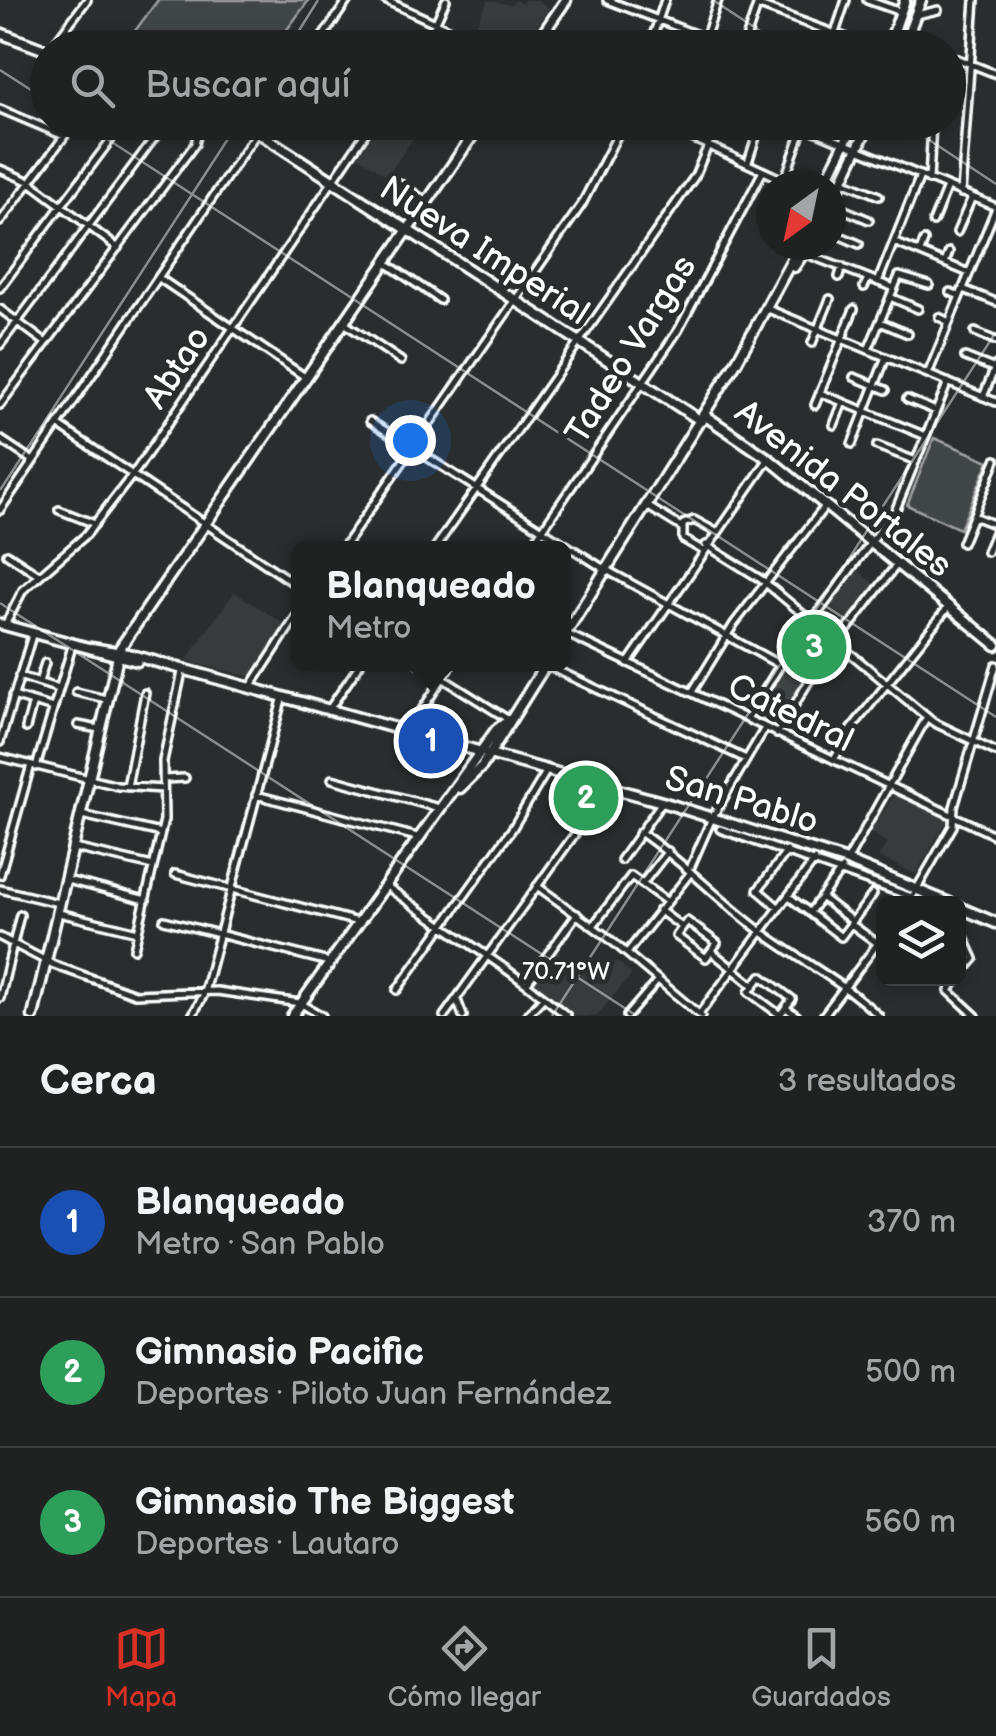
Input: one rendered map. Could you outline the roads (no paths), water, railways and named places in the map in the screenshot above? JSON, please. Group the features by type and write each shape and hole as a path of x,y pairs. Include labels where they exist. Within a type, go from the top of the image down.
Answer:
{"main road":[{"path":"546,30 566,0"},
{"path":"895,30 906,0"},
{"path":"910,30 922,0"},
{"path":"0,34 30,43"},
{"name":"Nueva Imperial","path":"279,140 406,233 702,418"},
{"path":"32,1016 117,655 470,140"},
{"path":"831,170 846,140"},
{"path":"846,175 862,140"},
{"path":"571,623 702,418 796,260"},
{"name":"Avenida Portales","path":"702,418 769,459 996,645"},
{"name":"San Pablo","path":"2,624 662,802 844,865 911,896"},
{"path":"292,1016 509,720 540,671"},
{"path":"731,824 738,836"},
{"path":"966,910 996,923"}],"street":[{"path":"63,30 86,0"},
{"path":"328,30 348,0"},
{"path":"385,0 450,30"},
{"path":"434,30 446,0"},
{"path":"607,0 681,30"},
{"path":"655,30 665,0"},
{"path":"708,30 718,0"},
{"path":"836,30 846,0"},
{"path":"867,0 902,12"},
{"path":"966,121 975,0"},
{"path":"749,30 758,3 827,30"},
{"path":"916,15 938,10"},
{"path":"966,62 996,74"},
{"path":"0,109 30,122"},
{"path":"0,222 61,140"},
{"path":"0,288 111,140"},
{"path":"0,344 153,140"},
{"path":"0,404 196,140"},
{"path":"0,510 253,140"},
{"name":"Abtao","path":"2,624 20,595 95,524 132,475 361,140"},
{"path":"348,541 582,204 615,140"},
{"path":"696,140 761,170"},
{"path":"441,541 691,181 712,140"},
{"path":"747,164 755,140"},
{"path":"788,170 798,140"},
{"path":"836,140 996,208 928,374"},
{"path":"929,180 931,140"},
{"path":"961,193 965,140"},
{"path":"0,170 30,182 118,248"},
{"path":"878,282 920,176"},
{"path":"846,182 879,196"},
{"path":"400,184 427,202"},
{"name":"Tadeo Vargas","path":"535,541 686,316 756,184"},
{"path":"934,222 947,187"},
{"path":"958,232 972,197"},
{"path":"898,204 908,207"},
{"path":"846,211 869,220"},
{"path":"888,229 898,233"},
{"path":"846,238 859,244"},
{"path":"920,252 924,241"},
{"path":"894,242 970,272"},
{"path":"945,262 949,252"},
{"path":"878,253 888,258"},
{"path":"827,260 894,288"},
{"path":"386,263 440,300"},
{"path":"838,277 842,268"},
{"path":"868,350 902,274 929,285"},
{"path":"159,278 306,378"},
{"path":"864,287 868,278"},
{"path":"963,288 996,302"},
{"path":"950,292 960,296"},
{"path":"890,297 918,309"},
{"path":"812,343 830,299"},
{"path":"0,309 46,344"},
{"path":"768,309 996,402"},
{"path":"815,405 854,310"},
{"path":"939,317 949,322"},
{"path":"344,322 402,360"},
{"path":"880,322 908,334"},
{"path":"975,332 996,341"},
{"path":"929,342 940,346"},
{"path":"852,444 886,357"},
{"path":"965,357 996,368 983,397"},
{"path":"854,378 886,390"},
{"path":"747,719 780,665 896,510 948,382"},
{"path":"820,393 926,436"},
{"path":"907,399 936,411"},
{"path":"834,425 843,402"},
{"path":"370,422 560,541"},
{"path":"58,425 291,581"},
{"path":"0,439 33,462"},
{"path":"878,446 916,461"},
{"path":"628,663 667,601 769,459"},
{"path":"962,543 996,462"},
{"path":"985,488 994,491"},
{"path":"692,692 764,582 826,505"},
{"path":"647,506 682,526"},
{"path":"59,510 95,524"},
{"path":"973,516 996,527 987,552"},
{"path":"682,526 694,520 716,532"},
{"path":"682,526 683,539 764,582 927,717 996,752"},
{"path":"571,548 780,665"},
{"path":"7,554 39,575"},
{"path":"777,734 838,642 898,563"},
{"path":"834,760 851,729 949,606"},
{"path":"249,690 291,625"},
{"path":"0,742 33,632"},
{"name":"Catedral","path":"571,637 996,836"},
{"path":"0,875 74,644"},
{"path":"39,682 45,662"},
{"path":"914,896 953,826 996,666"},
{"path":"328,712 355,671"},
{"path":"432,671 509,720"},
{"path":"406,734 448,671"},
{"path":"560,671 746,760"},
{"path":"134,949 161,833 164,756 182,672"},
{"path":"19,676 59,688"},
{"path":"76,692 106,699"},
{"path":"127,787 145,693"},
{"path":"13,696 53,708"},
{"path":"192,1016 203,991 282,700"},
{"path":"26,728 34,702"},
{"path":"810,912 844,865 927,717"},
{"path":"78,724 99,729"},
{"path":"627,953 691,869 712,818 765,728"},
{"path":"0,758 127,787 164,789"},
{"path":"397,990 546,772"},
{"path":"163,780 185,778"},
{"path":"332,779 442,809"},
{"path":"444,1016 608,788"},
{"path":"256,795 420,838"},
{"path":"621,860 662,802"},
{"path":"79,814 161,833"},
{"name":"San Pablo","path":"720,830 815,860 844,865"},
{"path":"640,832 691,869 701,886 761,932 846,986 879,1016"},
{"path":"72,847 154,866"},
{"path":"643,883 668,850"},
{"path":"779,908 758,890 787,851"},
{"path":"538,886 627,953 700,1015 815,860"},
{"path":"175,874 358,922"},
{"path":"593,926 631,876 666,901"},
{"path":"64,880 146,900"},
{"path":"385,886 486,958 503,964 566,1016"},
{"path":"0,890 138,932"},
{"path":"788,896 841,937 873,894"},
{"path":"821,898 876,943"},
{"path":"660,910 682,928"},
{"path":"527,983 577,914"},
{"path":"0,998 20,915"},
{"path":"164,920 329,962"},
{"path":"688,920 717,943 711,951 706,958 676,936 688,920"},
{"path":"0,937 45,959 140,995 203,991 300,1003 322,1016"},
{"path":"966,942 974,959 966,968"},
{"path":"823,1016 876,945"},
{"path":"711,951 754,986"},
{"path":"761,976 792,999 780,1015 749,992 754,986 761,976"},
{"path":"627,1016 658,980"},
{"path":"948,986 949,992 976,1016"},
{"path":"526,1016 544,997"},
{"path":"456,999 463,1016"},
{"path":"786,1008 797,1016"}],"place":[{"name":"Gimnasio The Biggest","path":"814,647"},
{"name":"Blanqueado","path":"431,741"},
{"name":"Gimnasio Pacific","path":"586,798"}]}
